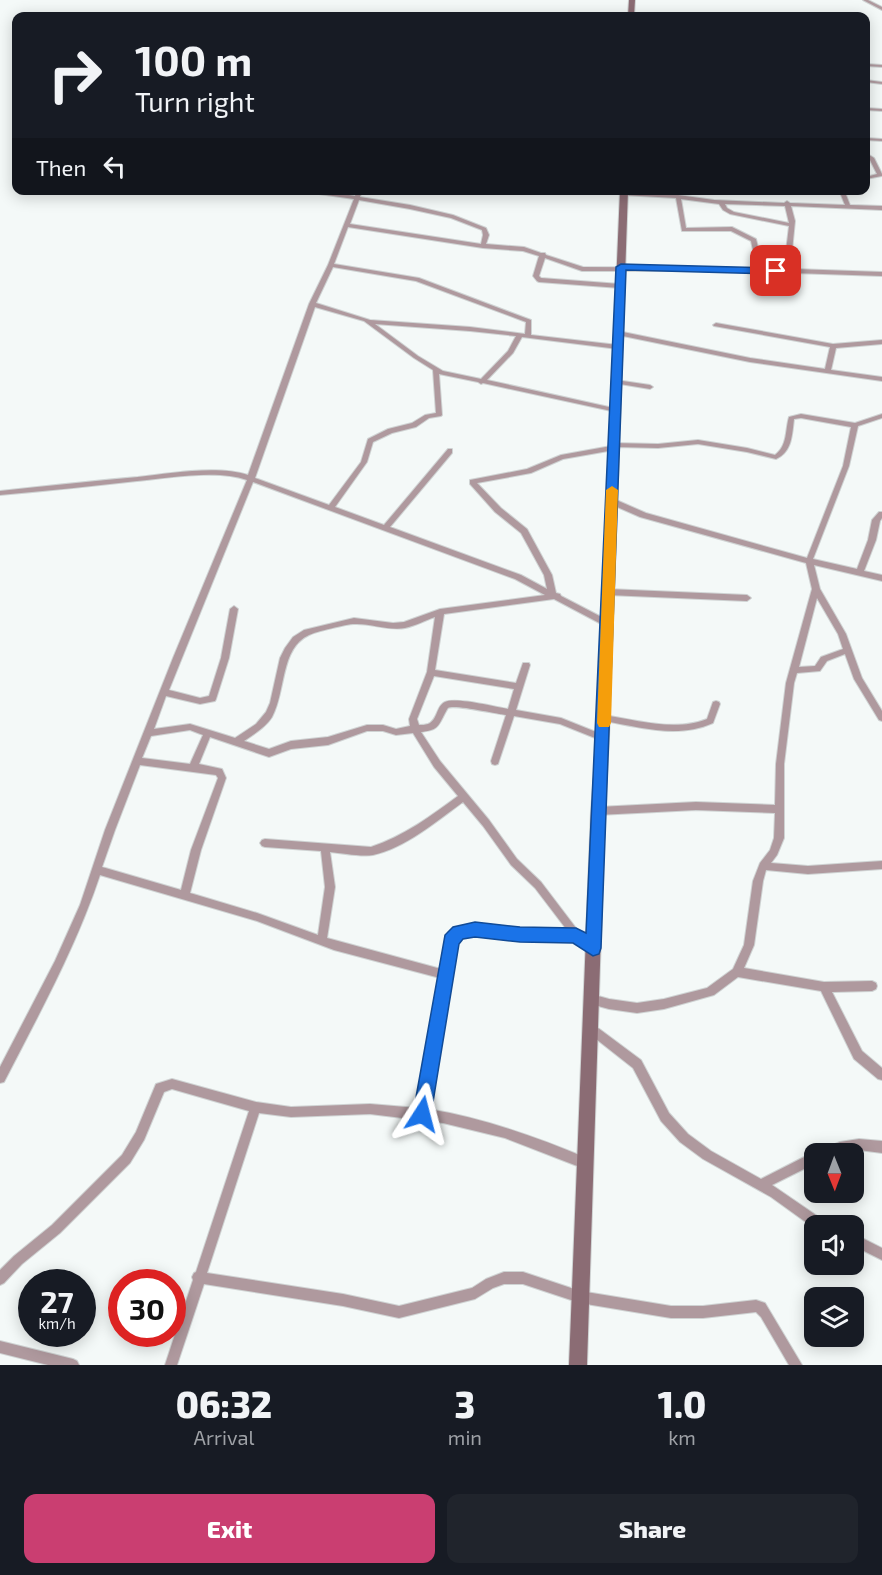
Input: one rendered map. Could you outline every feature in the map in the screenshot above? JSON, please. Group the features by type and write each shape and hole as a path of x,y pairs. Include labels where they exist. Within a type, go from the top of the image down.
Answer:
{"main road":[{"path":"578,1365 624,195"}],"street":[{"path":"865,0 882,9"},
{"path":"870,158 880,175 870,177"},
{"path":"334,195 410,207 476,225 486,233 483,246"},
{"path":"0,1078 59,964 98,870 110,830 251,478 312,304 331,265 358,195"},
{"path":"656,195 721,202 882,208"},
{"path":"843,195 848,207"},
{"path":"678,197 684,230 738,231 754,240 760,270"},
{"path":"721,202 725,209 732,213 792,225"},
{"path":"787,203 792,225 789,251 791,272"},
{"path":"346,225 483,246 514,247 543,254 578,268 621,267 882,274"},
{"path":"543,254 536,276 539,280 620,286"},
{"path":"331,265 402,276 434,284 529,321 524,335 511,352 481,382"},
{"path":"312,304 370,322 524,335 618,340 882,379"},
{"path":"370,322 436,370 481,382 616,410"},
{"path":"716,325 833,346 882,342"},
{"path":"828,371 833,346"},
{"path":"331,508 364,462 370,441 390,431 414,425 427,416 439,415 436,370"},
{"path":"616,382 650,387"},
{"path":"555,595 548,575 524,531 498,510 472,482 529,471 561,457 614,446 658,446 698,442 747,450 776,458 786,447 791,418 801,416 855,425 882,416"},
{"path":"855,425 846,466 809,561 816,589 838,626 858,679 882,718"},
{"path":"385,528 450,451"},
{"path":"0,494 222,472 251,478 518,577 608,624"},
{"path":"612,501 643,515 809,561 860,571 882,578"},
{"path":"860,571 875,532 876,520 882,514"},
{"path":"591,999 637,1008 664,1004 710,992 737,972 749,945 758,881 763,866 774,852 779,838 782,738 793,670 816,589"},
{"path":"608,591 747,598"},
{"path":"237,742 264,722 270,714 283,657 301,635 354,621 393,626 405,625 440,612 555,595"},
{"path":"164,692 200,701 212,699 225,658 234,609"},
{"path":"440,612 431,672 415,712 415,729 437,764 486,823 514,862 551,901 576,935 593,948"},
{"path":"793,670 817,669 824,659 848,650"},
{"path":"495,761 526,665"},
{"path":"431,672 519,687"},
{"path":"150,733 190,727 269,753 291,745 328,741 368,728 383,728 396,732 434,726 448,704 561,722 603,738"},
{"path":"604,718 676,728 701,727 710,722 716,704"},
{"path":"197,769 195,759 208,733"},
{"path":"139,761 219,772 222,778 196,850 184,896"},
{"path":"265,843 371,851 384,848 429,822 464,797"},
{"path":"598,811 696,806 780,809"},
{"path":"322,940 330,887 325,849"},
{"path":"763,866 808,870 882,865"},
{"path":"98,870 257,917 322,940 445,975"},
{"path":"422,1114 451,941 458,932 475,930 576,935"},
{"path":"737,972 824,987 872,986"},
{"path":"824,987 858,1054 882,1075"},
{"path":"590,1027 637,1064 665,1117 684,1138 707,1155 760,1185 805,1215"},
{"path":"0,1279 56,1229 126,1159 140,1136 160,1088 172,1084 256,1107 291,1112 370,1109 449,1118 504,1132 585,1163"},
{"path":"171,1365 198,1277 256,1107"},
{"path":"864,1145 882,1147"},
{"path":"760,1185 804,1163"},
{"path":"864,1245 882,1254"},
{"path":"198,1277 343,1300 399,1312 475,1293 490,1283 504,1278 523,1278 580,1297 671,1312 761,1307 796,1365"},
{"path":"0,1347 73,1365"}],"slow traffic":[{"path":"604,723 612,490"}],"route":[{"path":"422,1114 451,941 458,932 475,930 576,935 593,948 621,267 776,271"}]}
